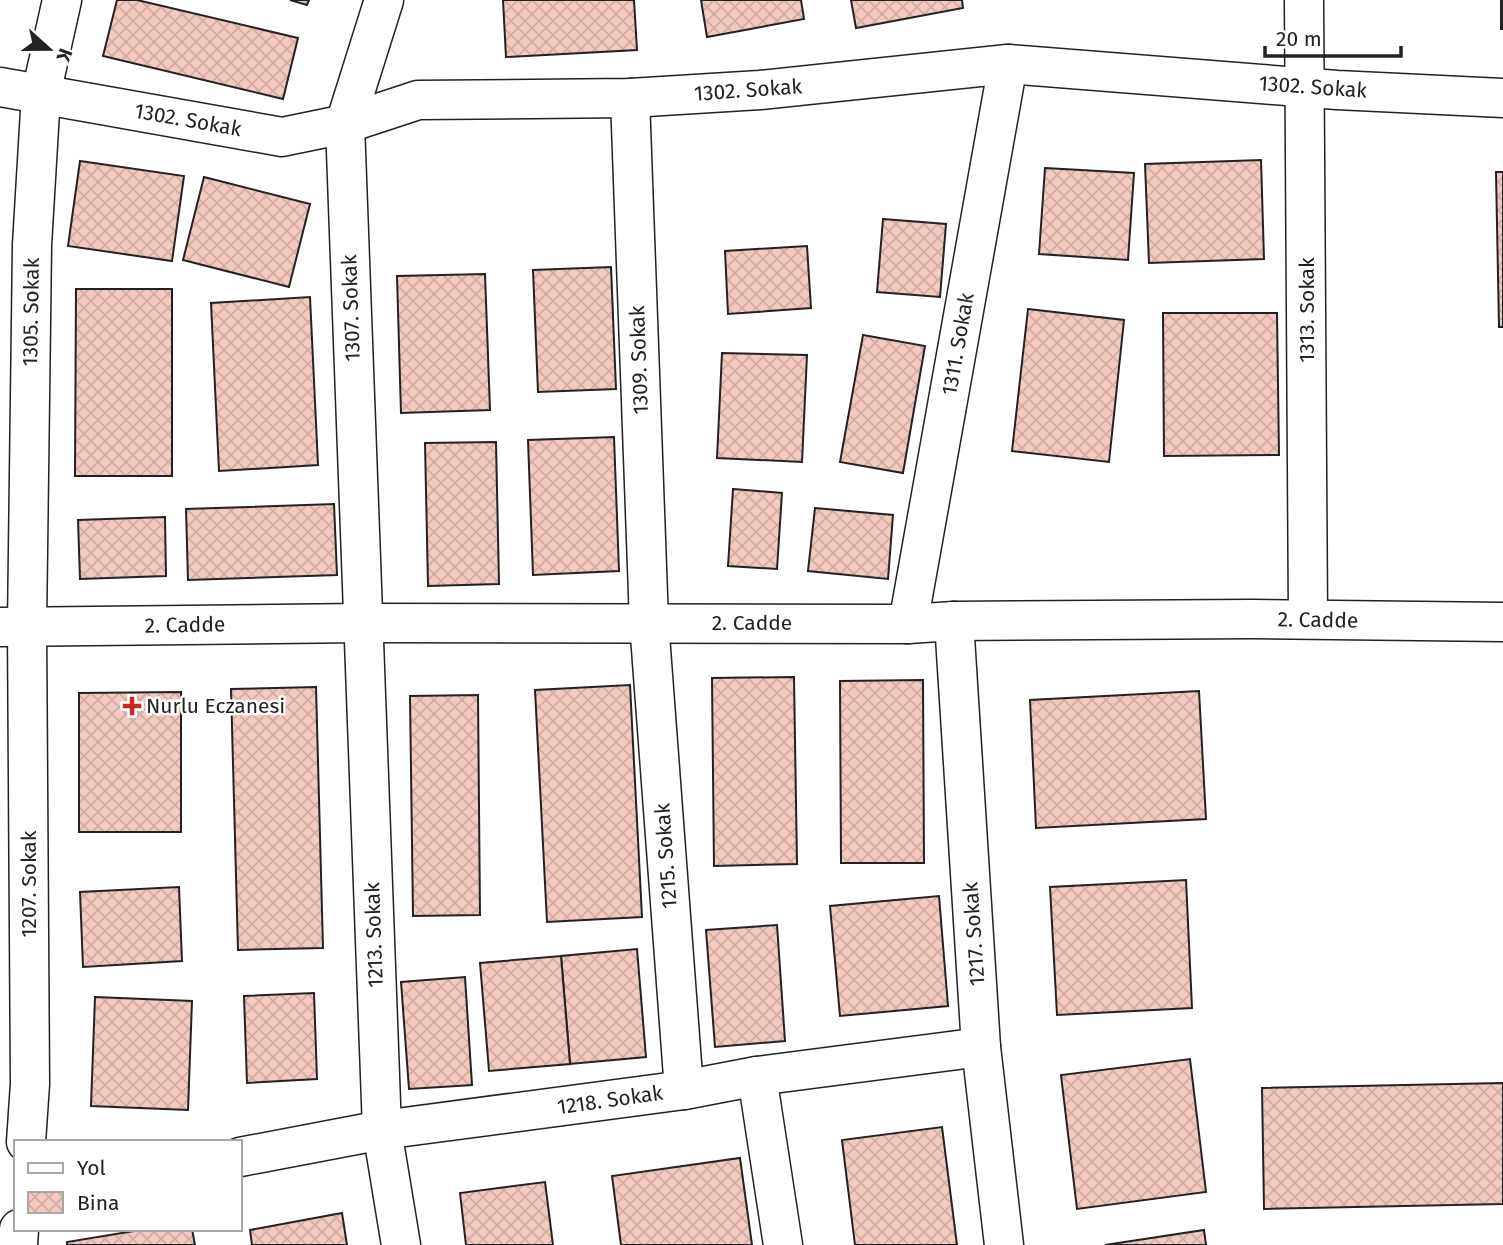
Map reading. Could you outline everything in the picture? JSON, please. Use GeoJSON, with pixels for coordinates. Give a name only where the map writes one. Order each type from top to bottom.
{"type":"FeatureCollection","features":[{"type":"Feature","properties":{"kind":"street","name":"1305. Sokak"},"geometry":{"type":"LineString","coordinates":[[13,627],[41,94],[62,0]]}},
{"type":"Feature","properties":{"kind":"street","name":"1307. Sokak"},"geometry":{"type":"LineString","coordinates":[[362,623],[345,124],[384,0]]}},
{"type":"Feature","properties":{"kind":"street","name":"1313. Sokak"},"geometry":{"type":"LineString","coordinates":[[1304,0],[1308,619]]}},
{"type":"Feature","properties":{"kind":"street","name":"1302. Sokak"},"geometry":{"type":"LineString","coordinates":[[0,87],[282,137],[345,124],[418,100],[630,98],[760,90],[1008,64],[1306,87],[1503,97]]}},
{"type":"Feature","properties":{"kind":"street","name":"1311. Sokak"},"geometry":{"type":"LineString","coordinates":[[908,624],[1008,64]]}},
{"type":"Feature","properties":{"kind":"street","name":"1309. Sokak"},"geometry":{"type":"LineString","coordinates":[[630,98],[649,622]]}},
{"type":"Feature","properties":{"kind":"street","name":"2. Cadde"},"geometry":{"type":"LineString","coordinates":[[13,627],[649,622],[908,624],[954,621],[1308,619],[1503,622]]}},
{"type":"Feature","properties":{"kind":"street","name":"1217. Sokak"},"geometry":{"type":"LineString","coordinates":[[954,621],[981,1047],[1004,1245]]}},
{"type":"Feature","properties":{"kind":"street","name":"1215. Sokak"},"geometry":{"type":"LineString","coordinates":[[649,622],[684,1090]]}},
{"type":"Feature","properties":{"kind":"street","name":"1213. Sokak"},"geometry":{"type":"LineString","coordinates":[[362,623],[382,1130],[401,1245]]}},
{"type":"Feature","properties":{"kind":"street","name":"1207. Sokak"},"geometry":{"type":"LineString","coordinates":[[13,627],[30,1084],[26,1140]]}},
{"type":"Feature","properties":{"kind":"street","name":"1218. Sokak"},"geometry":{"type":"LineString","coordinates":[[242,1157],[382,1130],[981,1047]]}},
{"type":"Feature","properties":{"kind":"street"},"geometry":{"type":"LineString","coordinates":[[757,1076],[783,1245]]}},
{"type":"Feature","properties":{"kind":"building"},"geometry":{"type":"Polygon","coordinates":[[[117,0],[137,0],[298,38],[283,99],[103,56],[117,0]]]}},
{"type":"Feature","properties":{"kind":"building"},"geometry":{"type":"Polygon","coordinates":[[[290,0],[309,0],[307,5],[290,0]]]}},
{"type":"Feature","properties":{"kind":"building"},"geometry":{"type":"Polygon","coordinates":[[[503,0],[634,0],[637,50],[506,57],[503,0]]]}},
{"type":"Feature","properties":{"kind":"building"},"geometry":{"type":"Polygon","coordinates":[[[701,0],[801,0],[804,19],[707,37],[701,0]]]}},
{"type":"Feature","properties":{"kind":"building"},"geometry":{"type":"Polygon","coordinates":[[[851,0],[962,0],[963,8],[856,28],[851,0]]]}},
{"type":"Feature","properties":{"kind":"building"},"geometry":{"type":"Polygon","coordinates":[[[1503,0],[1503,29],[1501,29],[1503,0]]]}},
{"type":"Feature","properties":{"kind":"building"},"geometry":{"type":"Polygon","coordinates":[[[1261,160],[1264,259],[1149,263],[1145,164],[1261,160]]]}},
{"type":"Feature","properties":{"kind":"building"},"geometry":{"type":"Polygon","coordinates":[[[80,161],[184,176],[172,261],[68,246],[80,161]]]}},
{"type":"Feature","properties":{"kind":"building"},"geometry":{"type":"Polygon","coordinates":[[[1045,168],[1134,173],[1128,260],[1039,254],[1045,168]]]}},
{"type":"Feature","properties":{"kind":"building"},"geometry":{"type":"Polygon","coordinates":[[[1496,172],[1503,172],[1503,327],[1499,327],[1496,172]]]}},
{"type":"Feature","properties":{"kind":"building"},"geometry":{"type":"Polygon","coordinates":[[[204,177],[310,204],[289,287],[183,260],[204,177]]]}},
{"type":"Feature","properties":{"kind":"building"},"geometry":{"type":"Polygon","coordinates":[[[883,219],[946,224],[940,297],[877,292],[883,219]]]}},
{"type":"Feature","properties":{"kind":"building"},"geometry":{"type":"Polygon","coordinates":[[[807,246],[811,308],[728,314],[725,251],[807,246]]]}},
{"type":"Feature","properties":{"kind":"building"},"geometry":{"type":"Polygon","coordinates":[[[611,267],[616,389],[538,392],[533,270],[611,267]]]}},
{"type":"Feature","properties":{"kind":"building"},"geometry":{"type":"Polygon","coordinates":[[[485,274],[490,410],[401,413],[397,276],[485,274]]]}},
{"type":"Feature","properties":{"kind":"building"},"geometry":{"type":"Polygon","coordinates":[[[76,289],[172,289],[172,476],[75,476],[76,289]]]}},
{"type":"Feature","properties":{"kind":"building"},"geometry":{"type":"Polygon","coordinates":[[[310,297],[318,465],[219,471],[211,303],[310,297]]]}},
{"type":"Feature","properties":{"kind":"building"},"geometry":{"type":"Polygon","coordinates":[[[1028,309],[1124,320],[1109,462],[1012,451],[1028,309]]]}},
{"type":"Feature","properties":{"kind":"building"},"geometry":{"type":"Polygon","coordinates":[[[1163,313],[1277,313],[1279,455],[1164,456],[1163,313]]]}},
{"type":"Feature","properties":{"kind":"building"},"geometry":{"type":"Polygon","coordinates":[[[863,335],[925,346],[903,473],[840,462],[863,335]]]}},
{"type":"Feature","properties":{"kind":"building"},"geometry":{"type":"Polygon","coordinates":[[[722,353],[807,355],[802,462],[717,458],[722,353]]]}},
{"type":"Feature","properties":{"kind":"building"},"geometry":{"type":"Polygon","coordinates":[[[614,437],[619,571],[533,575],[528,440],[614,437]]]}},
{"type":"Feature","properties":{"kind":"building"},"geometry":{"type":"Polygon","coordinates":[[[496,442],[499,584],[428,586],[425,443],[496,442]]]}},
{"type":"Feature","properties":{"kind":"building"},"geometry":{"type":"Polygon","coordinates":[[[733,489],[782,493],[777,569],[728,566],[733,489]]]}},
{"type":"Feature","properties":{"kind":"building"},"geometry":{"type":"Polygon","coordinates":[[[334,504],[337,575],[188,580],[186,509],[334,504]]]}},
{"type":"Feature","properties":{"kind":"building"},"geometry":{"type":"Polygon","coordinates":[[[815,508],[893,515],[888,579],[808,571],[815,508]]]}},
{"type":"Feature","properties":{"kind":"building"},"geometry":{"type":"Polygon","coordinates":[[[165,517],[166,576],[80,579],[78,520],[165,517]]]}},
{"type":"Feature","properties":{"kind":"building"},"geometry":{"type":"Polygon","coordinates":[[[794,677],[797,864],[714,866],[712,678],[794,677]]]}},
{"type":"Feature","properties":{"kind":"building"},"geometry":{"type":"Polygon","coordinates":[[[923,680],[924,863],[841,863],[840,681],[923,680]]]}},
{"type":"Feature","properties":{"kind":"building"},"geometry":{"type":"Polygon","coordinates":[[[630,685],[642,917],[547,922],[535,690],[630,685]]]}},
{"type":"Feature","properties":{"kind":"building"},"geometry":{"type":"Polygon","coordinates":[[[316,687],[323,948],[238,950],[231,689],[316,687]]]}},
{"type":"Feature","properties":{"kind":"building"},"geometry":{"type":"Polygon","coordinates":[[[1199,691],[1206,819],[1036,828],[1030,700],[1199,691]]]}},
{"type":"Feature","properties":{"kind":"building"},"geometry":{"type":"Polygon","coordinates":[[[181,692],[181,832],[79,832],[79,693],[181,692]]]}},
{"type":"Feature","properties":{"kind":"building"},"geometry":{"type":"Polygon","coordinates":[[[478,695],[480,915],[413,916],[410,696],[478,695]]]}},
{"type":"Feature","properties":{"kind":"building"},"geometry":{"type":"Polygon","coordinates":[[[1186,880],[1192,1008],[1057,1015],[1050,887],[1186,880]]]}},
{"type":"Feature","properties":{"kind":"building"},"geometry":{"type":"Polygon","coordinates":[[[179,887],[182,961],[83,967],[80,892],[179,887]]]}},
{"type":"Feature","properties":{"kind":"building"},"geometry":{"type":"Polygon","coordinates":[[[939,896],[948,1006],[840,1016],[830,906],[939,896]]]}},
{"type":"Feature","properties":{"kind":"building"},"geometry":{"type":"Polygon","coordinates":[[[777,925],[785,1041],[715,1047],[706,930],[777,925]]]}},
{"type":"Feature","properties":{"kind":"building"},"geometry":{"type":"Polygon","coordinates":[[[637,949],[646,1057],[570,1064],[561,956],[637,949]]]}},
{"type":"Feature","properties":{"kind":"building"},"geometry":{"type":"Polygon","coordinates":[[[561,956],[570,1064],[489,1071],[480,963],[561,956]]]}},
{"type":"Feature","properties":{"kind":"building"},"geometry":{"type":"Polygon","coordinates":[[[465,977],[472,1085],[409,1089],[401,982],[465,977]]]}},
{"type":"Feature","properties":{"kind":"building"},"geometry":{"type":"Polygon","coordinates":[[[314,993],[317,1079],[247,1083],[244,996],[314,993]]]}},
{"type":"Feature","properties":{"kind":"building"},"geometry":{"type":"Polygon","coordinates":[[[95,997],[192,1001],[188,1110],[91,1106],[95,997]]]}},
{"type":"Feature","properties":{"kind":"building"},"geometry":{"type":"Polygon","coordinates":[[[1190,1059],[1206,1192],[1077,1209],[1061,1075],[1190,1059]]]}},
{"type":"Feature","properties":{"kind":"building"},"geometry":{"type":"Polygon","coordinates":[[[1503,1083],[1503,1204],[1264,1209],[1262,1088],[1503,1083]]]}},
{"type":"Feature","properties":{"kind":"building"},"geometry":{"type":"Polygon","coordinates":[[[942,1127],[957,1245],[855,1245],[842,1140],[942,1127]]]}},
{"type":"Feature","properties":{"kind":"building"},"geometry":{"type":"Polygon","coordinates":[[[740,1158],[752,1245],[621,1245],[612,1176],[740,1158]]]}},
{"type":"Feature","properties":{"kind":"building"},"geometry":{"type":"Polygon","coordinates":[[[545,1182],[553,1245],[466,1245],[460,1193],[545,1182]]]}},
{"type":"Feature","properties":{"kind":"building"},"geometry":{"type":"Polygon","coordinates":[[[342,1213],[347,1245],[252,1245],[250,1230],[342,1213]]]}},
{"type":"Feature","properties":{"kind":"building"},"geometry":{"type":"Polygon","coordinates":[[[1204,1230],[1206,1245],[1105,1245],[1204,1230]]]}},
{"type":"Feature","properties":{"kind":"building"},"geometry":{"type":"Polygon","coordinates":[[[134,1231],[192,1231],[195,1245],[67,1245],[67,1242],[134,1231]]]}},
{"type":"Feature","properties":{"kind":"place","name":"Nurlu Eczanesi"},"geometry":{"type":"Point","coordinates":[132,706]}}]}
